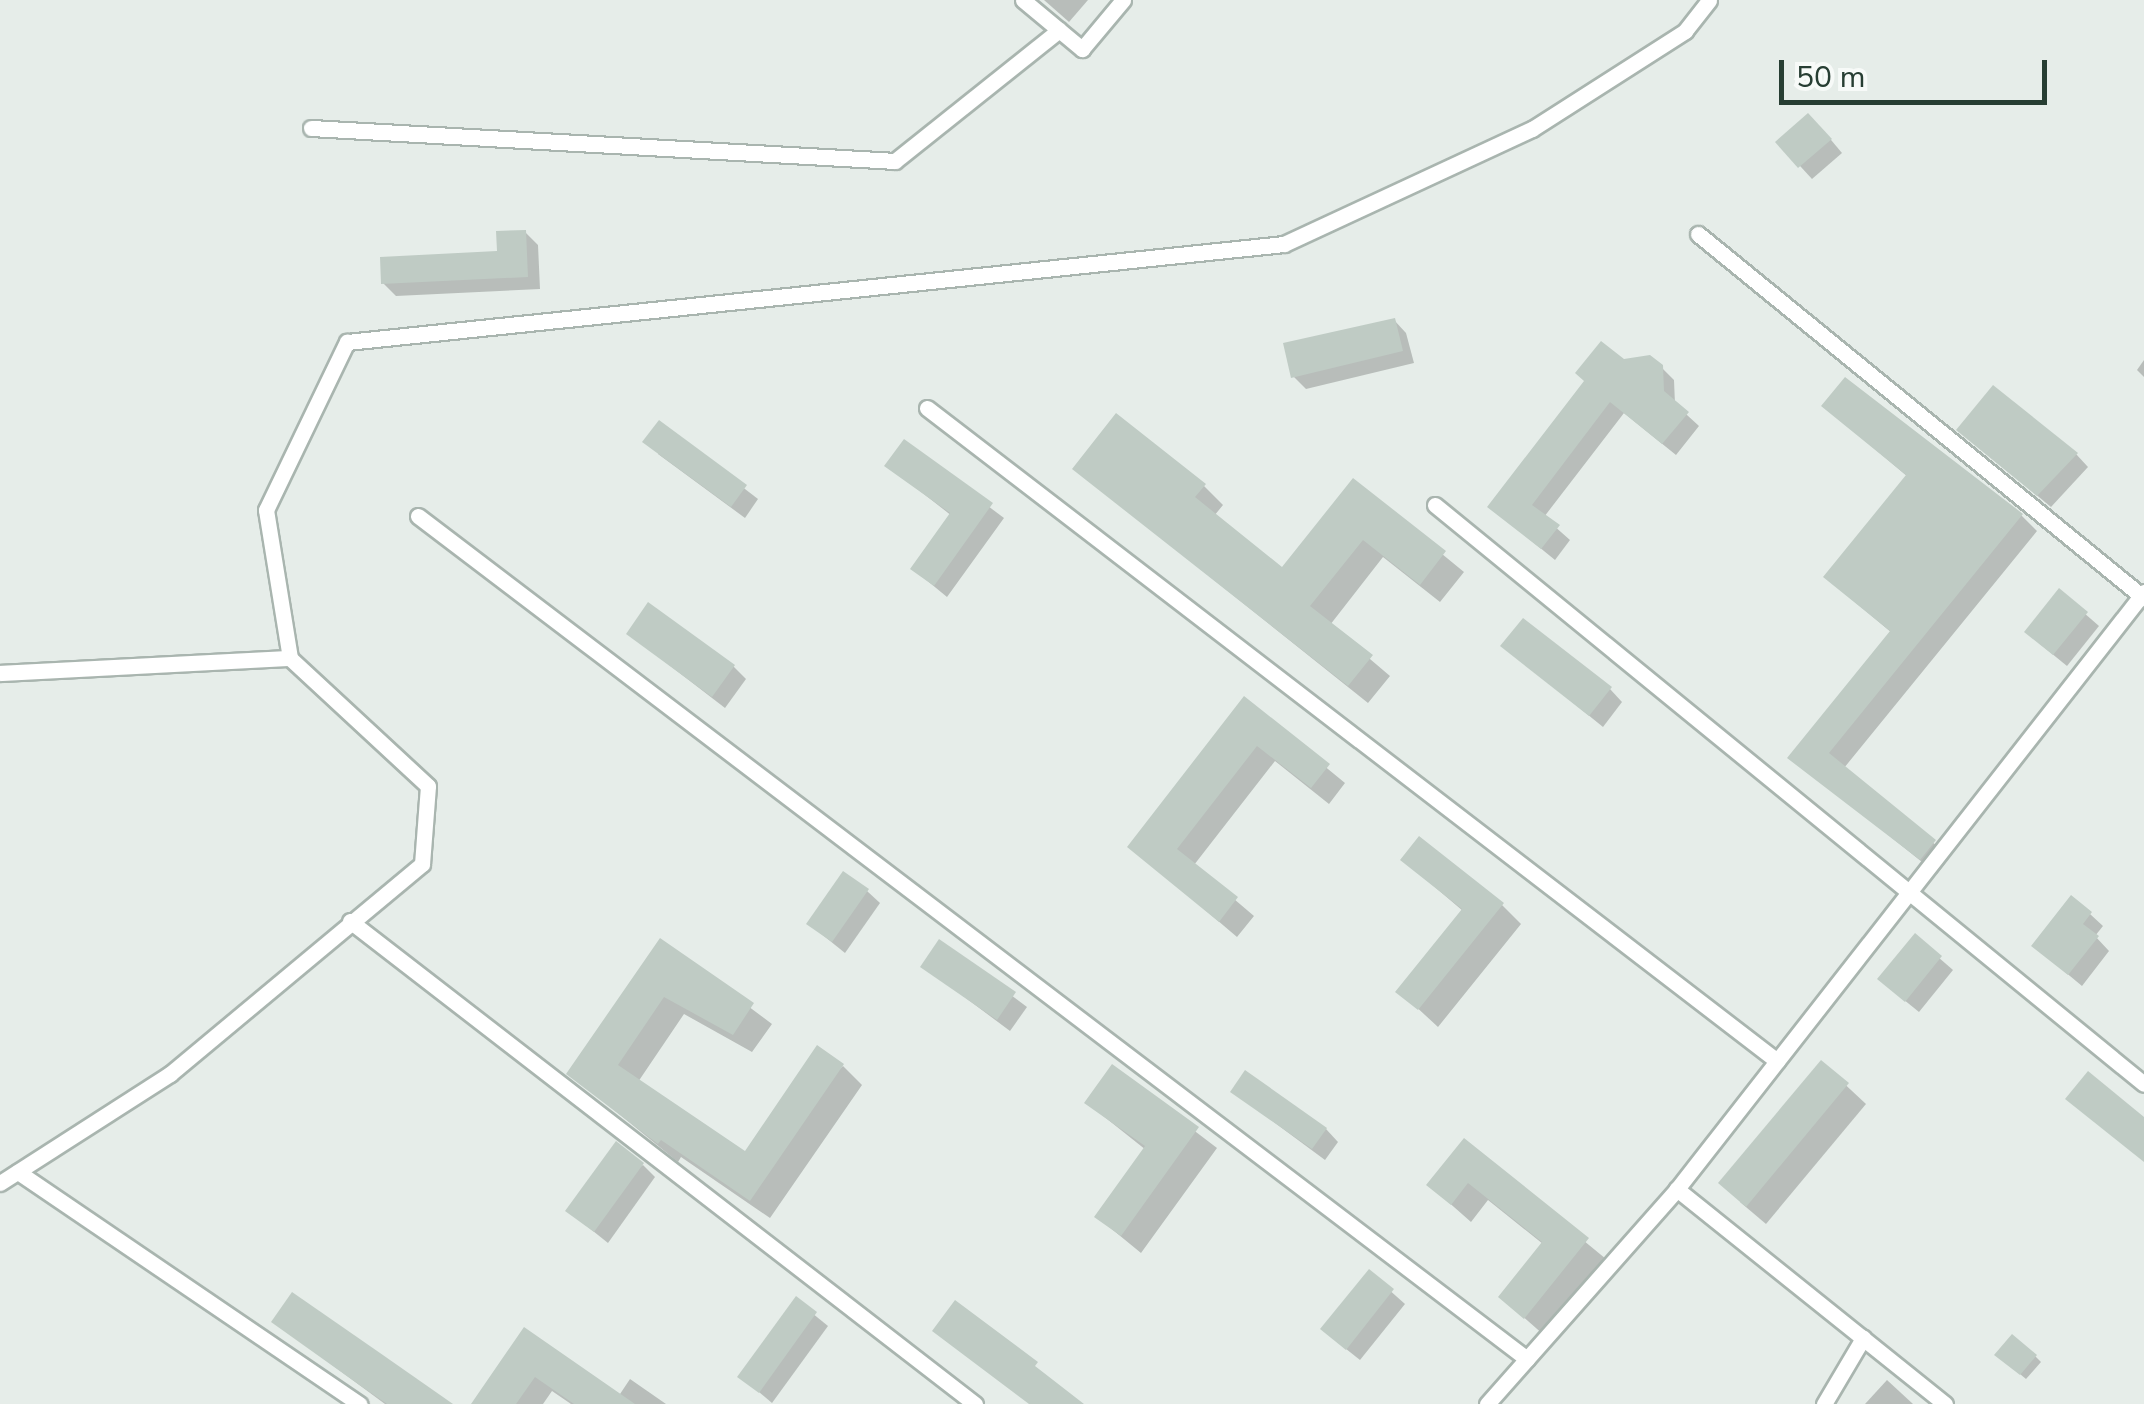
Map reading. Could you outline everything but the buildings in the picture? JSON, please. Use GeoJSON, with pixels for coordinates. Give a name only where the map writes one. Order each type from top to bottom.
{"type":"FeatureCollection","features":[{"type":"Feature","properties":{"kind":"lane"},"geometry":{"type":"LineString","coordinates":[[1023,0],[1082,49],[1124,0]]}},
{"type":"Feature","properties":{"kind":"lane"},"geometry":{"type":"LineString","coordinates":[[0,1183],[170,1074],[422,864],[428,786],[290,658],[266,510],[347,342],[1284,244],[1532,129],[1685,31],[1709,0]]}},
{"type":"Feature","properties":{"kind":"lane"},"geometry":{"type":"LineString","coordinates":[[311,128],[895,161],[1059,30]]}},
{"type":"Feature","properties":{"kind":"lane"},"geometry":{"type":"LineString","coordinates":[[1488,1404],[1677,1189],[2143,595],[1698,234]]}},
{"type":"Feature","properties":{"kind":"lane"},"geometry":{"type":"LineString","coordinates":[[927,408],[1777,1061]]}},
{"type":"Feature","properties":{"kind":"lane"},"geometry":{"type":"LineString","coordinates":[[1435,505],[2144,1084]]}},
{"type":"Feature","properties":{"kind":"lane"},"geometry":{"type":"LineString","coordinates":[[418,516],[1527,1359]]}},
{"type":"Feature","properties":{"kind":"lane"},"geometry":{"type":"LineString","coordinates":[[0,673],[290,658]]}},
{"type":"Feature","properties":{"kind":"lane"},"geometry":{"type":"LineString","coordinates":[[350,922],[975,1404]]}},
{"type":"Feature","properties":{"kind":"lane"},"geometry":{"type":"LineString","coordinates":[[18,1172],[360,1404]]}},
{"type":"Feature","properties":{"kind":"lane"},"geometry":{"type":"LineString","coordinates":[[1677,1189],[1945,1404]]}},
{"type":"Feature","properties":{"kind":"lane"},"geometry":{"type":"LineString","coordinates":[[1824,1404],[1863,1338]]}}]}
